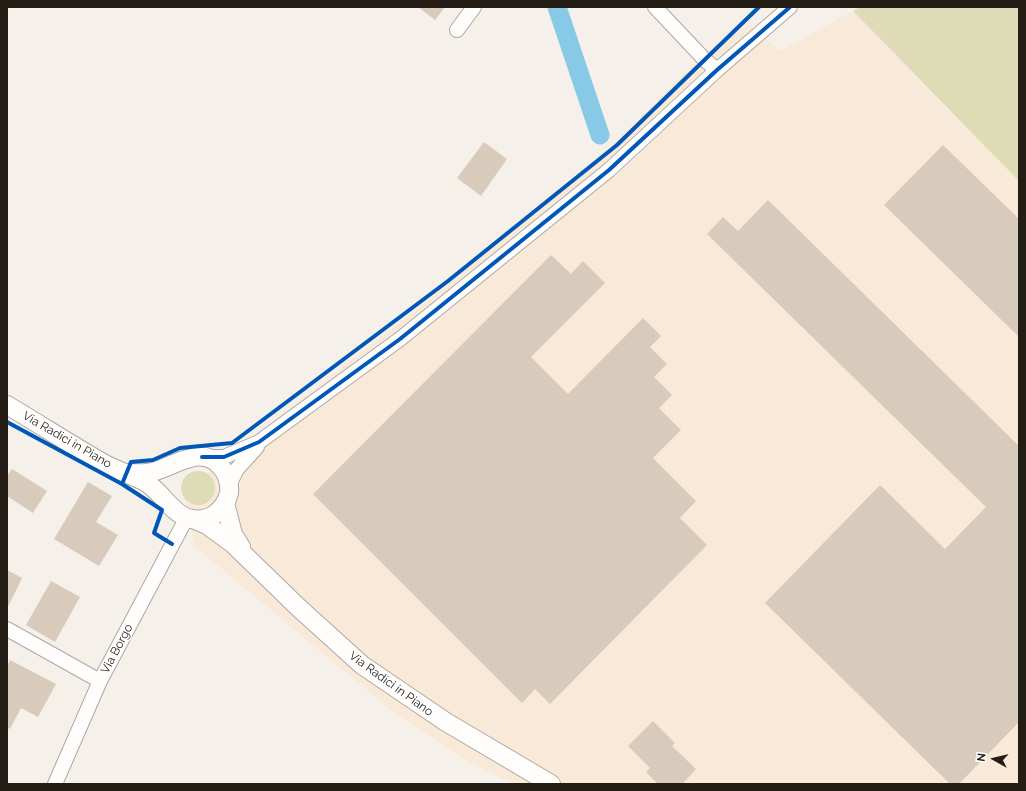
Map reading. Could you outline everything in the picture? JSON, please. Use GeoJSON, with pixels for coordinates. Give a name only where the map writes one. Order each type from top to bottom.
{"type":"FeatureCollection","features":[{"type":"Feature","properties":{"kind":"street"},"geometry":{"type":"LineString","coordinates":[[457,30],[474,7]]}},
{"type":"Feature","properties":{"kind":"street"},"geometry":{"type":"LineString","coordinates":[[655,7],[705,60],[717,70]]}},
{"type":"Feature","properties":{"kind":"street"},"geometry":{"type":"LineString","coordinates":[[202,457],[215,458],[228,456],[250,447],[273,433],[400,339],[609,170],[717,70],[790,7]]}},
{"type":"Feature","properties":{"kind":"street","name":"Via Radici in Piano"},"geometry":{"type":"LineString","coordinates":[[7,405],[105,464],[128,473],[154,488],[184,514],[218,532],[250,559],[299,608],[362,665],[446,722],[551,784]]}},
{"type":"Feature","properties":{"kind":"street"},"geometry":{"type":"LineString","coordinates":[[184,460],[172,470],[168,477],[166,492],[184,514],[205,519],[219,512],[237,469],[243,461],[273,433]]}},
{"type":"Feature","properties":{"kind":"street","name":"Via Radici in Piano"},"geometry":{"type":"LineString","coordinates":[[128,473],[152,472],[184,460],[202,457],[214,461],[220,466],[228,478],[227,494],[233,534],[250,559]]}},
{"type":"Feature","properties":{"kind":"street","name":"Via Borgo"},"geometry":{"type":"LineString","coordinates":[[55,784],[100,680],[184,514]]}},
{"type":"Feature","properties":{"kind":"street"},"geometry":{"type":"LineString","coordinates":[[7,629],[100,680]]}},
{"type":"Feature","properties":{"kind":"shaded area"},"geometry":{"type":"Polygon","coordinates":[[[853,11],[1019,181],[1019,784],[514,784],[465,760],[393,712],[194,546],[186,502],[192,485],[444,288],[601,157],[705,53],[750,24],[780,51],[853,11]]]}},
{"type":"Feature","properties":{"kind":"green space"},"geometry":{"type":"Polygon","coordinates":[[[861,7],[1019,7],[1019,181],[853,11],[861,7]]]}},
{"type":"Feature","properties":{"kind":"green space"},"geometry":{"type":"Polygon","coordinates":[[[198,471],[210,476],[215,488],[210,500],[198,505],[186,500],[181,488],[186,476],[198,471]]]}},
{"type":"Feature","properties":{"kind":"building"},"geometry":{"type":"Polygon","coordinates":[[[418,7],[445,7],[435,20],[418,7]]]}},
{"type":"Feature","properties":{"kind":"building"},"geometry":{"type":"Polygon","coordinates":[[[484,142],[507,159],[481,196],[457,178],[484,142]]]}},
{"type":"Feature","properties":{"kind":"building"},"geometry":{"type":"Polygon","coordinates":[[[943,145],[1019,219],[1019,337],[884,205],[943,145]]]}},
{"type":"Feature","properties":{"kind":"building"},"geometry":{"type":"Polygon","coordinates":[[[768,200],[1019,446],[1019,722],[959,784],[950,784],[765,603],[880,485],[945,549],[986,507],[707,234],[723,217],[738,231],[768,200]]]}},
{"type":"Feature","properties":{"kind":"building"},"geometry":{"type":"Polygon","coordinates":[[[551,255],[571,274],[583,261],[605,283],[531,357],[568,394],[643,318],[661,336],[650,347],[667,364],[654,377],[672,395],[659,408],[681,430],[653,458],[696,501],[680,518],[707,545],[550,704],[535,689],[522,703],[313,494],[551,255]]]}},
{"type":"Feature","properties":{"kind":"building"},"geometry":{"type":"Polygon","coordinates":[[[12,469],[47,491],[33,513],[7,496],[7,476],[12,469]]]}},
{"type":"Feature","properties":{"kind":"building"},"geometry":{"type":"Polygon","coordinates":[[[88,482],[112,496],[96,522],[118,535],[99,566],[54,539],[88,482]]]}},
{"type":"Feature","properties":{"kind":"building"},"geometry":{"type":"Polygon","coordinates":[[[7,570],[22,578],[9,605],[7,605],[7,570]]]}},
{"type":"Feature","properties":{"kind":"building"},"geometry":{"type":"Polygon","coordinates":[[[51,581],[80,597],[55,642],[26,625],[51,581]]]}},
{"type":"Feature","properties":{"kind":"building"},"geometry":{"type":"Polygon","coordinates":[[[10,660],[56,684],[38,717],[21,708],[10,729],[7,727],[7,666],[10,660]]]}},
{"type":"Feature","properties":{"kind":"building"},"geometry":{"type":"Polygon","coordinates":[[[653,721],[675,743],[672,746],[696,769],[683,783],[684,784],[658,784],[646,772],[650,768],[628,746],[653,721]]]}},
{"type":"Feature","properties":{"kind":"waterway"},"geometry":{"type":"LineString","coordinates":[[557,7],[600,135]]}},
{"type":"Feature","properties":{"kind":"cycle path"},"geometry":{"type":"LineString","coordinates":[[122,484],[131,462],[153,460],[180,448],[232,443],[448,281],[617,145],[759,7]]}},
{"type":"Feature","properties":{"kind":"cycle path"},"geometry":{"type":"LineString","coordinates":[[202,457],[224,457],[259,442],[400,339],[609,170],[717,70],[790,7]]}},
{"type":"Feature","properties":{"kind":"cycle path"},"geometry":{"type":"LineString","coordinates":[[7,422],[122,484],[162,510],[154,533],[172,544]]}}]}
